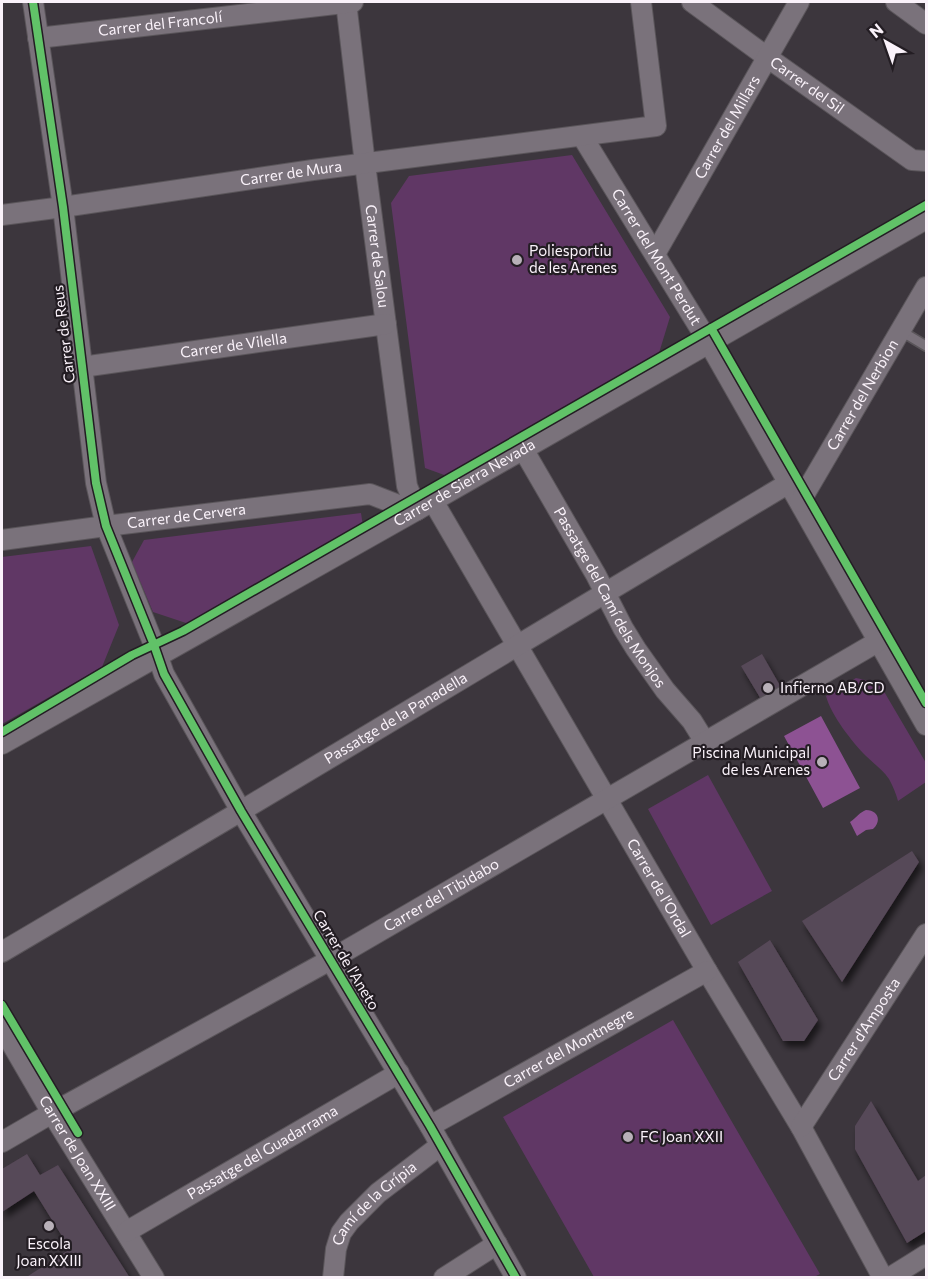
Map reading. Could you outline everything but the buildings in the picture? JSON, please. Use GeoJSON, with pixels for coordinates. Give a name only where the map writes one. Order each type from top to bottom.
{"type":"FeatureCollection","features":[{"type":"Feature","properties":{"kind":"street","name":"Carrer de Reus"},"geometry":{"type":"LineString","coordinates":[[33,2],[63,207],[96,483],[106,526],[158,655]]}},
{"type":"Feature","properties":{"kind":"street","name":"Carrer del Francolí"},"geometry":{"type":"LineString","coordinates":[[38,38],[348,2]]}},
{"type":"Feature","properties":{"kind":"street","name":"Carrer de Salou"},"geometry":{"type":"LineString","coordinates":[[348,2],[365,164],[407,486],[425,506]]}},
{"type":"Feature","properties":{"kind":"street","name":"Carrer de Mura"},"geometry":{"type":"LineString","coordinates":[[2,214],[656,126],[641,2]]}},
{"type":"Feature","properties":{"kind":"street","name":"Carrer del Sil"},"geometry":{"type":"LineString","coordinates":[[692,2],[912,160],[927,161]]}},
{"type":"Feature","properties":{"kind":"street","name":"Carrer del Millars"},"geometry":{"type":"LineString","coordinates":[[655,254],[799,2]]}},
{"type":"Feature","properties":{"kind":"street"},"geometry":{"type":"LineString","coordinates":[[896,2],[927,24]]}},
{"type":"Feature","properties":{"kind":"street","name":"Carrer del Mont Perdut"},"geometry":{"type":"LineString","coordinates":[[582,136],[709,343],[926,724]]}},
{"type":"Feature","properties":{"kind":"street","name":"Carrer de Sierra Nevada"},"geometry":{"type":"LineString","coordinates":[[2,744],[425,506],[927,219]]}},
{"type":"Feature","properties":{"kind":"street","name":"Carrer del Nerbion"},"geometry":{"type":"LineString","coordinates":[[800,502],[927,287]]}},
{"type":"Feature","properties":{"kind":"street","name":"Carrer de Vilella"},"geometry":{"type":"LineString","coordinates":[[82,368],[386,324]]}},
{"type":"Feature","properties":{"kind":"street","name":"Passatge del Camí dels Monjos"},"geometry":{"type":"LineString","coordinates":[[523,449],[636,649],[665,690],[692,721],[705,742]]}},
{"type":"Feature","properties":{"kind":"street","name":"Passatge de la Panadella"},"geometry":{"type":"LineString","coordinates":[[2,952],[789,483]]}},
{"type":"Feature","properties":{"kind":"street","name":"Carrer de Cervera"},"geometry":{"type":"LineString","coordinates":[[2,540],[370,494],[407,486]]}},
{"type":"Feature","properties":{"kind":"street","name":"Carrer de Cervera"},"geometry":{"type":"LineString","coordinates":[[370,494],[401,506],[425,506]]}},
{"type":"Feature","properties":{"kind":"street","name":"Carrer de l'Ordal"},"geometry":{"type":"LineString","coordinates":[[425,506],[516,646],[801,1127],[883,1278]]}},
{"type":"Feature","properties":{"kind":"street","name":"Carrer del Tibidabo"},"geometry":{"type":"LineString","coordinates":[[2,1142],[330,960],[879,641]]}},
{"type":"Feature","properties":{"kind":"street","name":"Carrer de l'Aneto"},"geometry":{"type":"LineString","coordinates":[[158,655],[164,674],[241,811],[399,1073],[516,1278]]}},
{"type":"Feature","properties":{"kind":"street","name":"Carrer d'Amposta"},"geometry":{"type":"LineString","coordinates":[[801,1127],[927,934]]}},
{"type":"Feature","properties":{"kind":"street","name":"Carrer del Montnegre"},"geometry":{"type":"LineString","coordinates":[[430,1126],[707,971]]}},
{"type":"Feature","properties":{"kind":"street","name":"Carrer de Joan XXIII"},"geometry":{"type":"LineString","coordinates":[[2,1027],[154,1278]]}},
{"type":"Feature","properties":{"kind":"street","name":"Passatge del Guadarrama"},"geometry":{"type":"LineString","coordinates":[[126,1232],[399,1073]]}},
{"type":"Feature","properties":{"kind":"street","name":"Camí de la Grípia"},"geometry":{"type":"LineString","coordinates":[[333,1278],[336,1249],[341,1233],[349,1222],[378,1193],[441,1145]]}},
{"type":"Feature","properties":{"kind":"street"},"geometry":{"type":"LineString","coordinates":[[444,1278],[497,1244]]}},
{"type":"Feature","properties":{"kind":"street"},"geometry":{"type":"LineString","coordinates":[[889,1278],[927,1255]]}},
{"type":"Feature","properties":{"kind":"lane"},"geometry":{"type":"LineString","coordinates":[[901,331],[927,346]]}},
{"type":"Feature","properties":{"kind":"shaded area","name":"Poliesportiu de les Arenes"},"geometry":{"type":"Polygon","coordinates":[[[572,155],[670,317],[659,353],[447,476],[425,468],[391,203],[409,176],[572,155]]]}},
{"type":"Feature","properties":{"kind":"shaded area"},"geometry":{"type":"Polygon","coordinates":[[[361,513],[363,526],[192,625],[153,612],[132,562],[144,540],[361,513]]]}},
{"type":"Feature","properties":{"kind":"shaded area"},"geometry":{"type":"Polygon","coordinates":[[[91,546],[119,625],[102,667],[2,724],[2,557],[91,546]]]}},
{"type":"Feature","properties":{"kind":"shaded area"},"geometry":{"type":"Polygon","coordinates":[[[856,678],[879,683],[926,763],[926,782],[898,801],[889,779],[849,736],[837,720],[826,696],[856,678]]]}},
{"type":"Feature","properties":{"kind":"shaded area","name":"Piscina Municipal de les Arenes"},"geometry":{"type":"Polygon","coordinates":[[[821,716],[860,788],[823,808],[784,736],[821,716]]]}},
{"type":"Feature","properties":{"kind":"shaded area"},"geometry":{"type":"Polygon","coordinates":[[[708,775],[772,891],[711,925],[648,809],[708,775]]]}},
{"type":"Feature","properties":{"kind":"shaded area"},"geometry":{"type":"Polygon","coordinates":[[[866,810],[876,814],[878,819],[876,826],[857,836],[850,822],[866,810]]]}},
{"type":"Feature","properties":{"kind":"shaded area","name":"FC Joan XXII"},"geometry":{"type":"Polygon","coordinates":[[[673,1020],[820,1274],[814,1277],[594,1277],[503,1117],[673,1020]]]}},
{"type":"Feature","properties":{"kind":"cycle path"},"geometry":{"type":"LineString","coordinates":[[33,2],[63,207],[96,483],[106,526],[164,674],[241,811],[430,1126],[516,1278]]}},
{"type":"Feature","properties":{"kind":"cycle path"},"geometry":{"type":"LineString","coordinates":[[2,732],[132,655],[183,631],[926,205]]}},
{"type":"Feature","properties":{"kind":"cycle path"},"geometry":{"type":"LineString","coordinates":[[711,328],[926,703]]}},
{"type":"Feature","properties":{"kind":"cycle path"},"geometry":{"type":"LineString","coordinates":[[2,1005],[78,1133]]}},
{"type":"Feature","properties":{"kind":"place","name":"Poliesportiu de les Arenes"},"geometry":{"type":"Point","coordinates":[517,260]}},
{"type":"Feature","properties":{"kind":"place","name":"Infierno AB/CD"},"geometry":{"type":"Point","coordinates":[768,688]}},
{"type":"Feature","properties":{"kind":"place","name":"Piscina Municipal de les Arenes"},"geometry":{"type":"Point","coordinates":[822,762]}},
{"type":"Feature","properties":{"kind":"place","name":"FC Joan XXII"},"geometry":{"type":"Point","coordinates":[628,1137]}},
{"type":"Feature","properties":{"kind":"place","name":"Escola Joan XXIII"},"geometry":{"type":"Point","coordinates":[49,1226]}}]}
